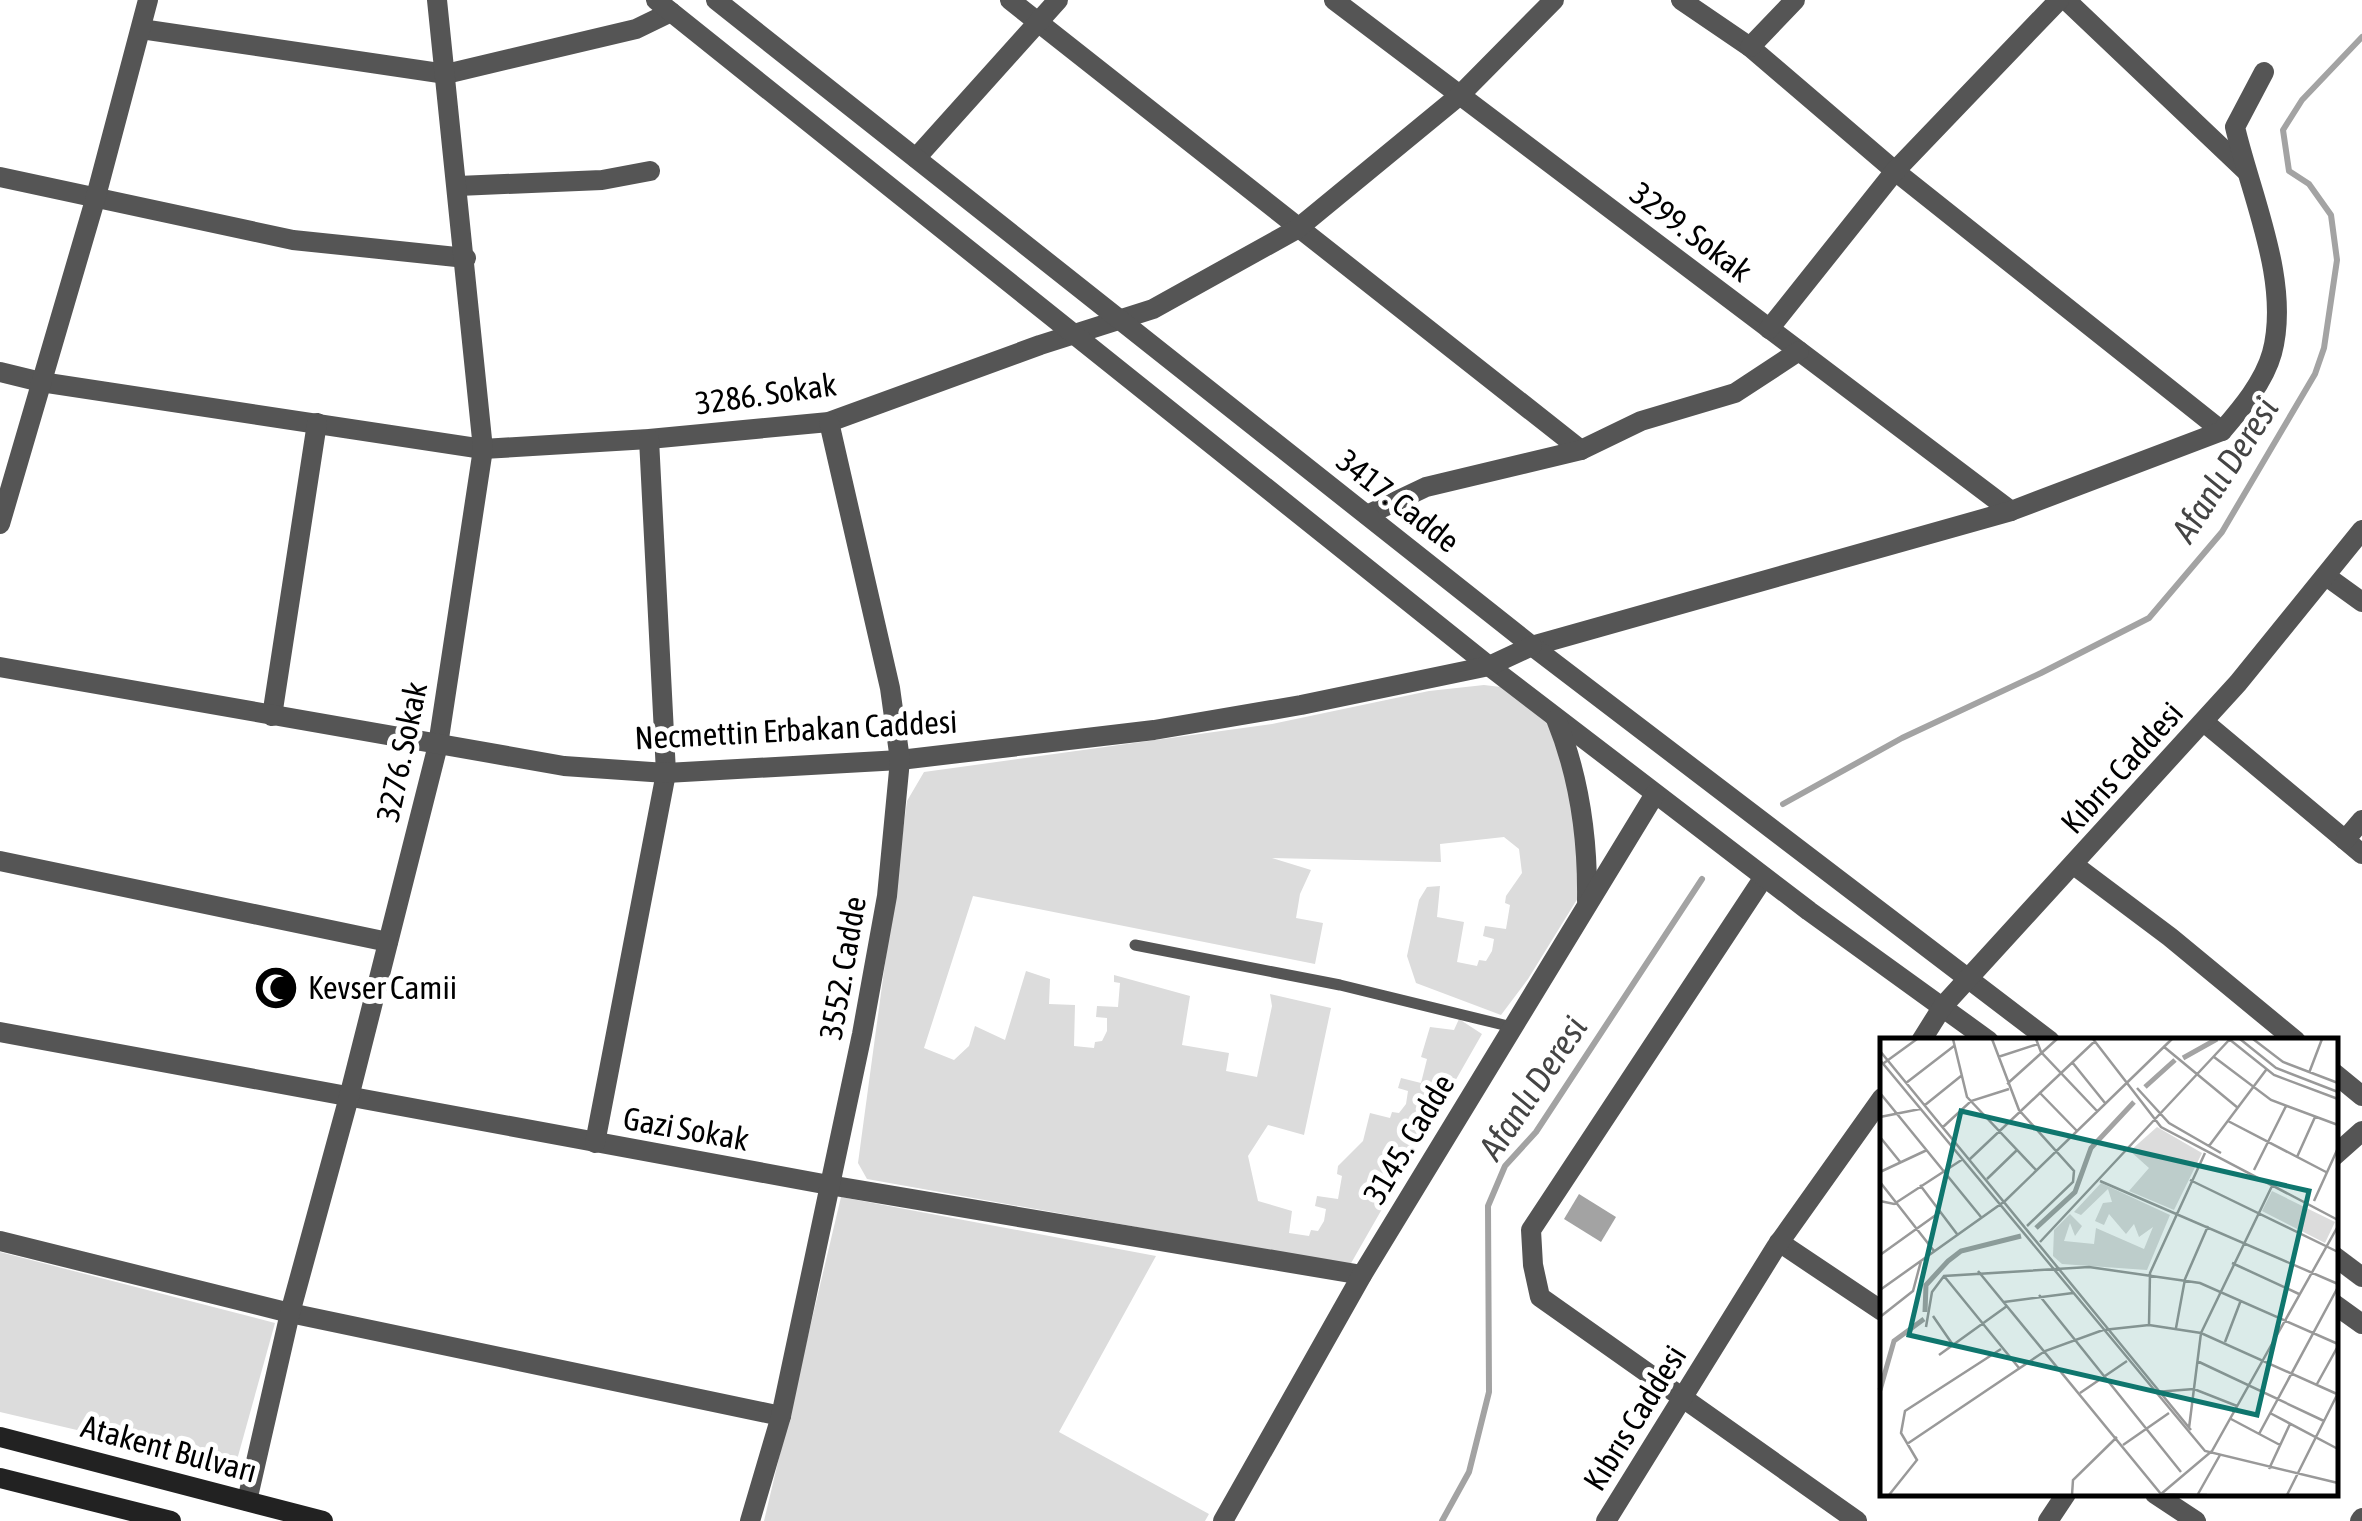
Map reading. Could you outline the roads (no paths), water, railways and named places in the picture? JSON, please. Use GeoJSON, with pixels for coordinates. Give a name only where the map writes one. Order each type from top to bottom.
{"type":"FeatureCollection","features":[{"type":"Feature","properties":{"kind":"main road","name":"Atakent Bulvarı"},"geometry":{"type":"LineString","coordinates":[[0,1437],[323,1521]]}},
{"type":"Feature","properties":{"kind":"main road"},"geometry":{"type":"LineString","coordinates":[[0,1478],[171,1521]]}},
{"type":"Feature","properties":{"kind":"street"},"geometry":{"type":"LineString","coordinates":[[0,524],[95,200],[148,0]]}},
{"type":"Feature","properties":{"kind":"street","name":"3276. Sokak"},"geometry":{"type":"LineString","coordinates":[[247,1500],[290,1314],[350,1097],[438,745],[483,449],[437,0]]}},
{"type":"Feature","properties":{"kind":"street","name":"3417. Cadde"},"geometry":{"type":"LineString","coordinates":[[716,0],[1532,646],[2046,1038]]}},
{"type":"Feature","properties":{"kind":"street"},"geometry":{"type":"LineString","coordinates":[[1010,0],[1581,450]]}},
{"type":"Feature","properties":{"kind":"street"},"geometry":{"type":"LineString","coordinates":[[916,158],[1058,0]]}},
{"type":"Feature","properties":{"kind":"street","name":"3299. Sokak"},"geometry":{"type":"LineString","coordinates":[[1334,0],[2011,512]]}},
{"type":"Feature","properties":{"kind":"street","name":"3286. Sokak"},"geometry":{"type":"LineString","coordinates":[[0,372],[41,382],[483,449],[829,422],[1040,344],[1152,309],[1297,228],[1460,95],[1554,0]]}},
{"type":"Feature","properties":{"kind":"street"},"geometry":{"type":"LineString","coordinates":[[1681,0],[1750,46],[1895,171],[2222,431],[2246,403],[2272,356],[2278,311],[2264,225],[2235,127],[2264,72]]}},
{"type":"Feature","properties":{"kind":"street"},"geometry":{"type":"LineString","coordinates":[[1750,46],[1795,0]]}},
{"type":"Feature","properties":{"kind":"street"},"geometry":{"type":"LineString","coordinates":[[1769,329],[1895,171],[2062,0],[2245,170]]}},
{"type":"Feature","properties":{"kind":"street"},"geometry":{"type":"LineString","coordinates":[[140,29],[446,74],[622,33],[671,4],[1489,666],[1740,859],[1984,1038]]}},
{"type":"Feature","properties":{"kind":"street"},"geometry":{"type":"LineString","coordinates":[[458,186],[602,180],[650,171]]}},
{"type":"Feature","properties":{"kind":"street"},"geometry":{"type":"LineString","coordinates":[[0,177],[294,240],[466,258]]}},
{"type":"Feature","properties":{"kind":"street"},"geometry":{"type":"LineString","coordinates":[[1368,515],[1426,487],[1581,450],[1641,421],[1735,394],[1799,352]]}},
{"type":"Feature","properties":{"kind":"street","name":"3552. Cadde"},"geometry":{"type":"LineString","coordinates":[[750,1521],[782,1416],[862,1034],[887,896],[900,760],[890,688],[829,422]]}},
{"type":"Feature","properties":{"kind":"street"},"geometry":{"type":"LineString","coordinates":[[272,716],[316,424]]}},
{"type":"Feature","properties":{"kind":"street","name":"Necmettin Erbakan Caddesi"},"geometry":{"type":"LineString","coordinates":[[0,667],[564,766],[666,773],[900,760],[1154,730],[1301,706],[1489,666],[1532,646],[2011,512],[2222,431]]}},
{"type":"Feature","properties":{"kind":"street"},"geometry":{"type":"LineString","coordinates":[[596,1143],[666,773],[649,439]]}},
{"type":"Feature","properties":{"kind":"street","name":"Kıbrıs Caddesi"},"geometry":{"type":"LineString","coordinates":[[1924,1038],[1943,1006],[2204,722],[2362,530]]}},
{"type":"Feature","properties":{"kind":"street"},"geometry":{"type":"LineString","coordinates":[[2326,576],[2362,602]]}},
{"type":"Feature","properties":{"kind":"street"},"geometry":{"type":"LineString","coordinates":[[1555,717],[1572,757],[1581,804],[1588,860],[1586,906]]}},
{"type":"Feature","properties":{"kind":"street"},"geometry":{"type":"LineString","coordinates":[[2204,722],[2362,854]]}},
{"type":"Feature","properties":{"kind":"street","name":"3145. Cadde"},"geometry":{"type":"LineString","coordinates":[[1223,1521],[1362,1275],[1655,794]]}},
{"type":"Feature","properties":{"kind":"street"},"geometry":{"type":"LineString","coordinates":[[2345,840],[2362,820]]}},
{"type":"Feature","properties":{"kind":"street"},"geometry":{"type":"LineString","coordinates":[[0,861],[388,942]]}},
{"type":"Feature","properties":{"kind":"street"},"geometry":{"type":"LineString","coordinates":[[2074,865],[2170,937],[2292,1038]]}},
{"type":"Feature","properties":{"kind":"street"},"geometry":{"type":"LineString","coordinates":[[1764,877],[1531,1230],[1533,1266],[1540,1298],[1857,1521]]}},
{"type":"Feature","properties":{"kind":"street","name":"Gazi Sokak"},"geometry":{"type":"LineString","coordinates":[[0,1032],[829,1185],[1362,1275]]}},
{"type":"Feature","properties":{"kind":"street"},"geometry":{"type":"LineString","coordinates":[[2337,1075],[2362,1096]]}},
{"type":"Feature","properties":{"kind":"street","name":"Kıbrıs Caddesi"},"geometry":{"type":"LineString","coordinates":[[1606,1521],[1779,1242],[1880,1101]]}},
{"type":"Feature","properties":{"kind":"street"},"geometry":{"type":"LineString","coordinates":[[2337,1153],[2362,1131]]}},
{"type":"Feature","properties":{"kind":"street"},"geometry":{"type":"LineString","coordinates":[[0,1241],[290,1314],[782,1416]]}},
{"type":"Feature","properties":{"kind":"street"},"geometry":{"type":"LineString","coordinates":[[1779,1242],[1880,1310]]}},
{"type":"Feature","properties":{"kind":"street"},"geometry":{"type":"LineString","coordinates":[[2337,1258],[2362,1277]]}},
{"type":"Feature","properties":{"kind":"street"},"geometry":{"type":"LineString","coordinates":[[2337,1306],[2362,1324]]}},
{"type":"Feature","properties":{"kind":"street"},"geometry":{"type":"LineString","coordinates":[[2048,1521],[2065,1496]]}},
{"type":"Feature","properties":{"kind":"street"},"geometry":{"type":"LineString","coordinates":[[2158,1496],[2196,1521]]}},
{"type":"Feature","properties":{"kind":"lane"},"geometry":{"type":"LineString","coordinates":[[1135,945],[1340,985],[1512,1028]]}},
{"type":"Feature","properties":{"kind":"waterway","name":"Afanlı Deresi"},"geometry":{"type":"LineString","coordinates":[[1783,804],[1902,738],[2149,618],[2222,532],[2315,374],[2324,348],[2337,260],[2331,215],[2309,184],[2289,171],[2283,130],[2302,100],[2362,37]]}},
{"type":"Feature","properties":{"kind":"waterway","name":"Afanlı Deresi"},"geometry":{"type":"LineString","coordinates":[[1442,1521],[1469,1472],[1489,1392],[1488,1206],[1505,1166],[1536,1132],[1702,879]]}},
{"type":"Feature","properties":{"kind":"place","name":"Kevser Camii"},"geometry":{"type":"Point","coordinates":[276,988]}}]}
